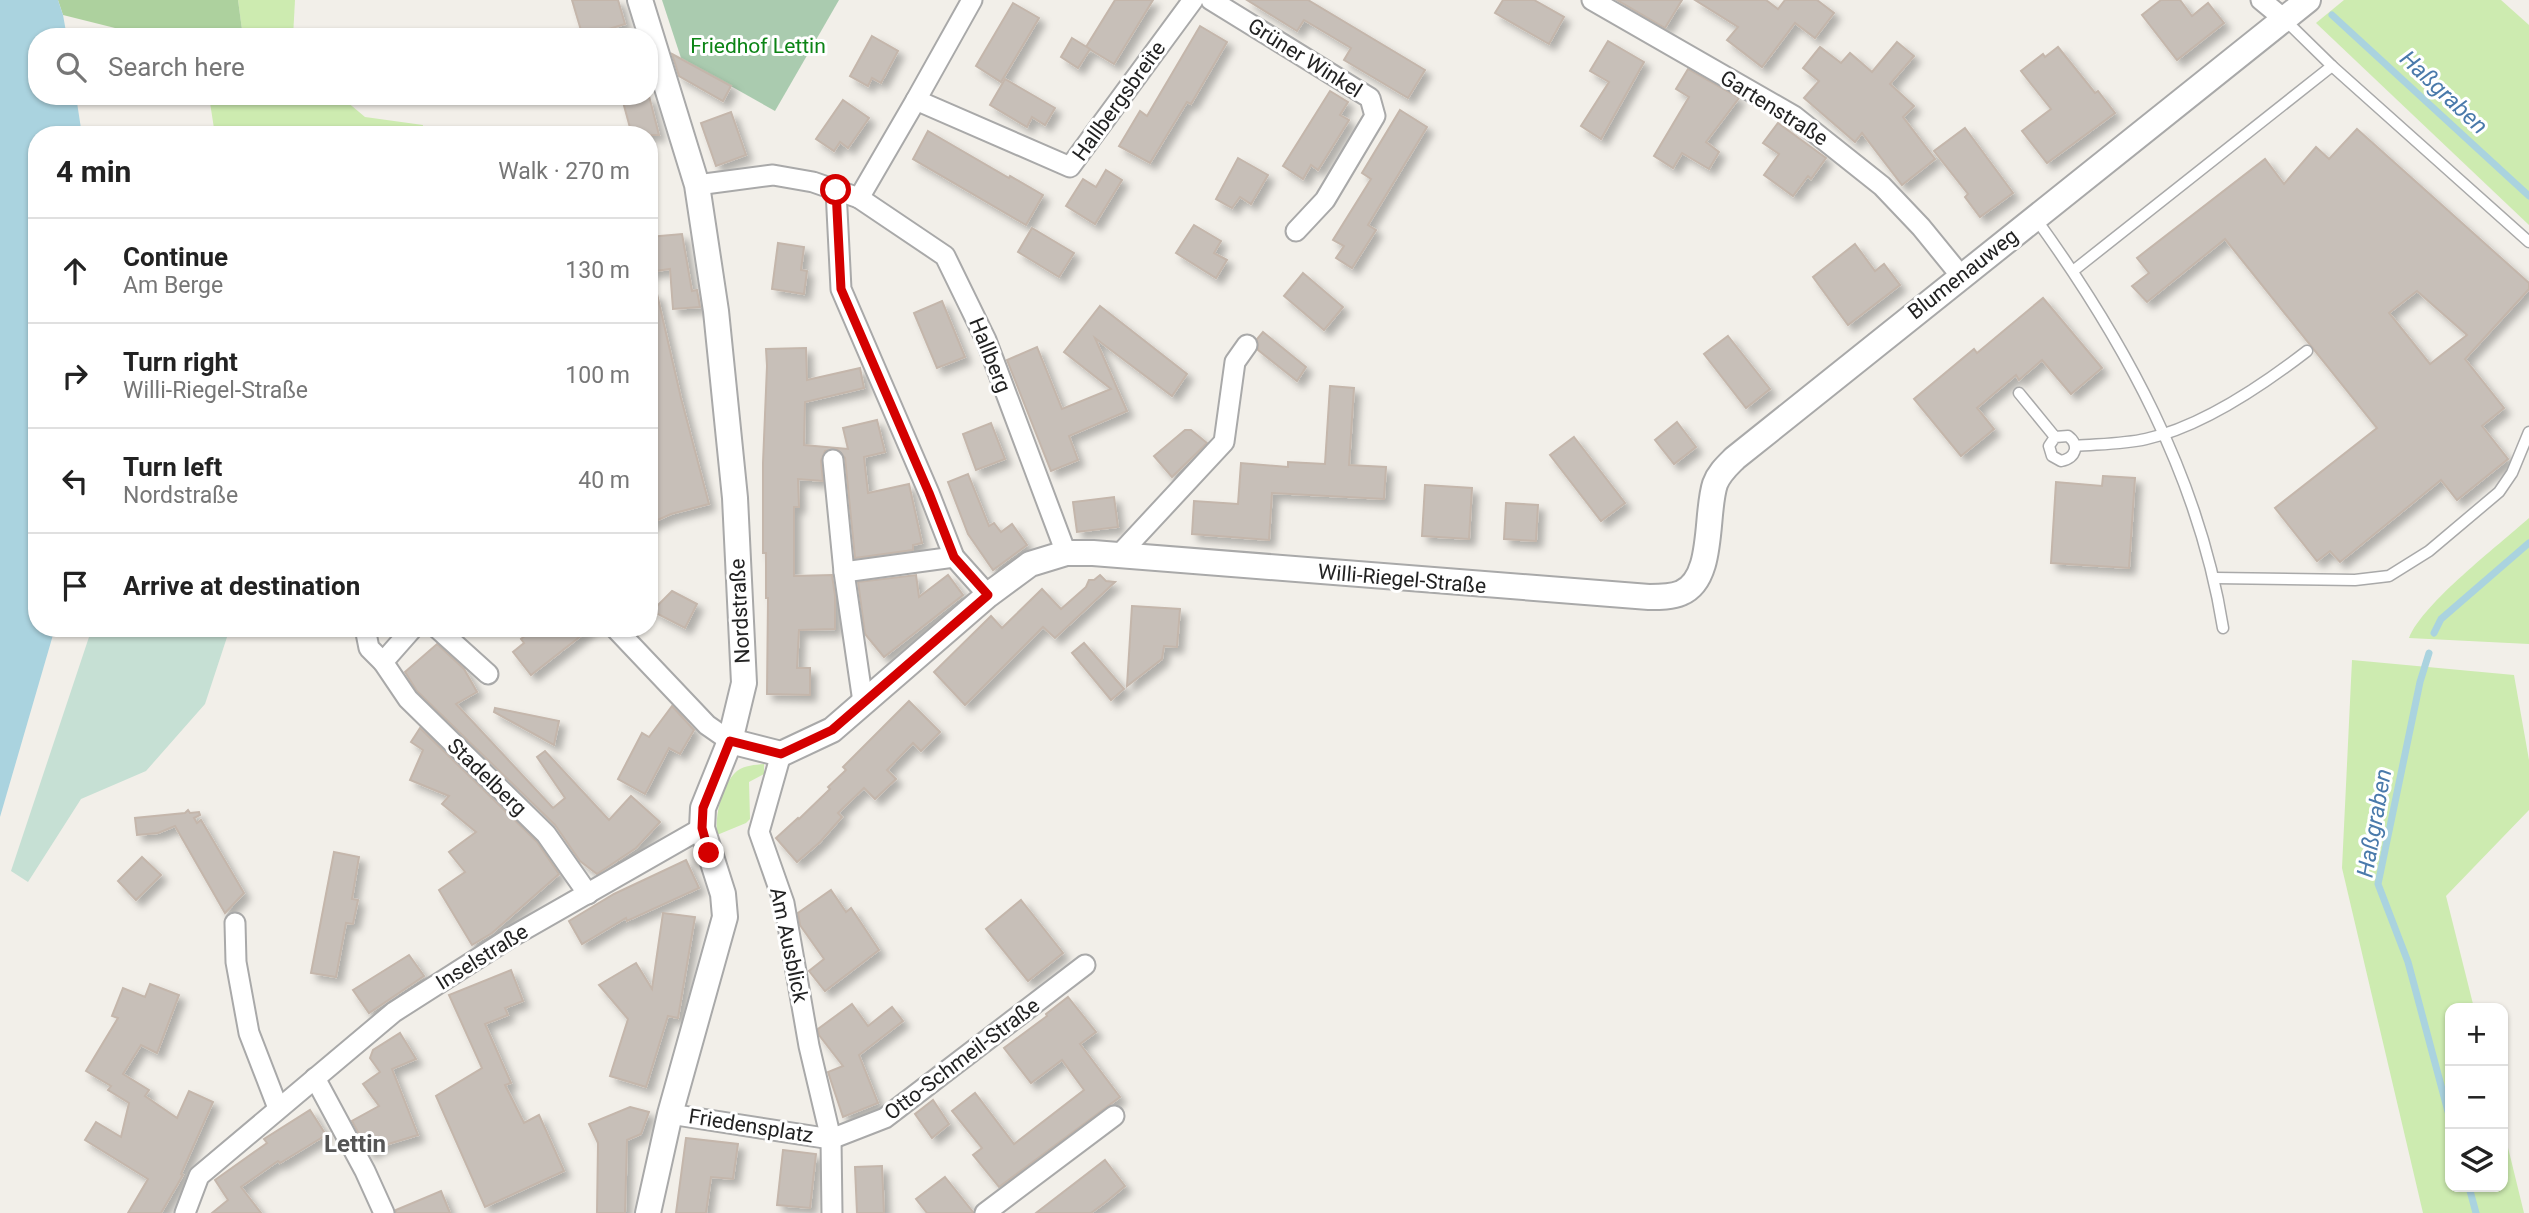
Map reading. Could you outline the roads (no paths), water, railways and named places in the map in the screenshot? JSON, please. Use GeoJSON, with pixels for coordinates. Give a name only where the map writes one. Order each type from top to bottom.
{"type":"FeatureCollection","features":[{"type":"Feature","properties":{"kind":"street","name":"Nordstraße"},"geometry":{"type":"LineString","coordinates":[[640,0],[648,28]]}},
{"type":"Feature","properties":{"kind":"street"},"geometry":{"type":"LineString","coordinates":[[859,198],[972,0]]}},
{"type":"Feature","properties":{"kind":"street","name":"Hallbergsbreite"},"geometry":{"type":"LineString","coordinates":[[916,100],[1070,167],[1193,0]]}},
{"type":"Feature","properties":{"kind":"street","name":"Grüner Winkel"},"geometry":{"type":"LineString","coordinates":[[1211,0],[1370,98],[1375,116],[1325,200],[1296,231]]}},
{"type":"Feature","properties":{"kind":"street","name":"Gartenstraße"},"geometry":{"type":"LineString","coordinates":[[1592,0],[1804,123],[1882,186],[1921,227],[1961,276]]}},
{"type":"Feature","properties":{"kind":"street"},"geometry":{"type":"LineString","coordinates":[[2261,0],[2284,19]]}},
{"type":"Feature","properties":{"kind":"street","name":"Blumenauweg"},"geometry":{"type":"LineString","coordinates":[[1686,591],[1698,579],[1704,563],[1709,508],[1722,471],[1829,381],[2308,0]]}},
{"type":"Feature","properties":{"kind":"street","name":"Nordstraße"},"geometry":{"type":"LineString","coordinates":[[648,1213],[670,1114],[725,917],[723,894],[702,828],[703,808],[730,741],[744,683],[735,509],[716,312],[696,185],[658,59]]}},
{"type":"Feature","properties":{"kind":"street","name":"Hallberg"},"geometry":{"type":"LineString","coordinates":[[696,185],[773,175],[813,182],[859,198],[945,256],[986,340],[1066,553]]}},
{"type":"Feature","properties":{"kind":"street"},"geometry":{"type":"LineString","coordinates":[[836,190],[841,289],[954,557],[988,595]]}},
{"type":"Feature","properties":{"kind":"street"},"geometry":{"type":"LineString","coordinates":[[1118,556],[1224,442],[1236,362],[1247,345]]}},
{"type":"Feature","properties":{"kind":"street"},"geometry":{"type":"LineString","coordinates":[[833,460],[844,572],[863,702]]}},
{"type":"Feature","properties":{"kind":"street","name":"Willi-Riegel-Straße"},"geometry":{"type":"LineString","coordinates":[[781,754],[832,730],[988,595],[1030,564],[1066,553],[1649,597],[1673,596],[1686,591]]}},
{"type":"Feature","properties":{"kind":"street"},"geometry":{"type":"LineString","coordinates":[[844,572],[954,557]]}},
{"type":"Feature","properties":{"kind":"street","name":"Stadelberg"},"geometry":{"type":"LineString","coordinates":[[367,637],[369,648],[383,662],[408,699],[546,834],[588,894]]}},
{"type":"Feature","properties":{"kind":"street"},"geometry":{"type":"LineString","coordinates":[[383,662],[404,637]]}},
{"type":"Feature","properties":{"kind":"street"},"geometry":{"type":"LineString","coordinates":[[448,637],[488,674]]}},
{"type":"Feature","properties":{"kind":"street"},"geometry":{"type":"LineString","coordinates":[[624,637],[707,725],[730,741],[781,754]]}},
{"type":"Feature","properties":{"kind":"street","name":"Am Ausblick"},"geometry":{"type":"LineString","coordinates":[[781,754],[759,832],[784,903],[809,1046],[831,1139],[832,1213]]}},
{"type":"Feature","properties":{"kind":"street","name":"Inselstraße"},"geometry":{"type":"LineString","coordinates":[[185,1213],[199,1176],[394,1012],[513,936],[702,828]]}},
{"type":"Feature","properties":{"kind":"street"},"geometry":{"type":"LineString","coordinates":[[235,923],[236,962],[249,1033],[278,1108]]}},
{"type":"Feature","properties":{"kind":"street","name":"Otto-Schmeil-Straße"},"geometry":{"type":"LineString","coordinates":[[831,1139],[885,1118],[1086,965]]}},
{"type":"Feature","properties":{"kind":"street"},"geometry":{"type":"LineString","coordinates":[[315,1079],[365,1171],[384,1213]]}},
{"type":"Feature","properties":{"kind":"street","name":"Friedensplatz"},"geometry":{"type":"LineString","coordinates":[[670,1114],[831,1139]]}},
{"type":"Feature","properties":{"kind":"street"},"geometry":{"type":"LineString","coordinates":[[985,1213],[1114,1116]]}},
{"type":"Feature","properties":{"kind":"lane"},"geometry":{"type":"LineString","coordinates":[[2284,19],[2332,66],[2529,242]]}},
{"type":"Feature","properties":{"kind":"lane"},"geometry":{"type":"LineString","coordinates":[[2073,271],[2332,66]]}},
{"type":"Feature","properties":{"kind":"lane"},"geometry":{"type":"LineString","coordinates":[[2034,218],[2073,271],[2120,346],[2147,397],[2203,535],[2215,578],[2223,628]]}},
{"type":"Feature","properties":{"kind":"lane"},"geometry":{"type":"LineString","coordinates":[[2076,446],[2145,440],[2163,434],[2236,400],[2306,351]]}},
{"type":"Feature","properties":{"kind":"lane"},"geometry":{"type":"LineString","coordinates":[[2019,393],[2055,437]]}},
{"type":"Feature","properties":{"kind":"lane"},"geometry":{"type":"LineString","coordinates":[[2215,578],[2355,580],[2378,579],[2401,571],[2499,492],[2512,473],[2529,432]]}},
{"type":"Feature","properties":{"kind":"lane"},"geometry":{"type":"LineString","coordinates":[[2068,436],[2076,446],[2075,452],[2067,460],[2057,460],[2049,452],[2051,441],[2055,437],[2068,436]]}},
{"type":"Feature","properties":{"kind":"water"},"geometry":{"type":"Polygon","coordinates":[[[0,0],[58,0],[65,28],[28,28],[28,105],[77,105],[81,126],[28,126],[28,637],[52,637],[0,817],[0,0]]]}},
{"type":"Feature","properties":{"kind":"waterway","name":"Haßgraben"},"geometry":{"type":"LineString","coordinates":[[2332,15],[2529,196]]}},
{"type":"Feature","properties":{"kind":"waterway","name":"Haßgraben"},"geometry":{"type":"LineString","coordinates":[[2434,633],[2441,619],[2529,543]]}},
{"type":"Feature","properties":{"kind":"waterway","name":"Haßgraben"},"geometry":{"type":"LineString","coordinates":[[2429,653],[2420,682],[2378,884],[2408,962],[2445,1100]]}},
{"type":"Feature","properties":{"kind":"waterway","name":"Haßgraben"},"geometry":{"type":"LineString","coordinates":[[2470,1192],[2476,1213]]}},
{"type":"Feature","properties":{"kind":"district","name":"Lettin"},"geometry":{"type":"Point","coordinates":[355,1144]}},
{"type":"Feature","properties":{"kind":"park label","name":"Friedhof Lettin"},"geometry":{"type":"Point","coordinates":[758,46]}}]}
